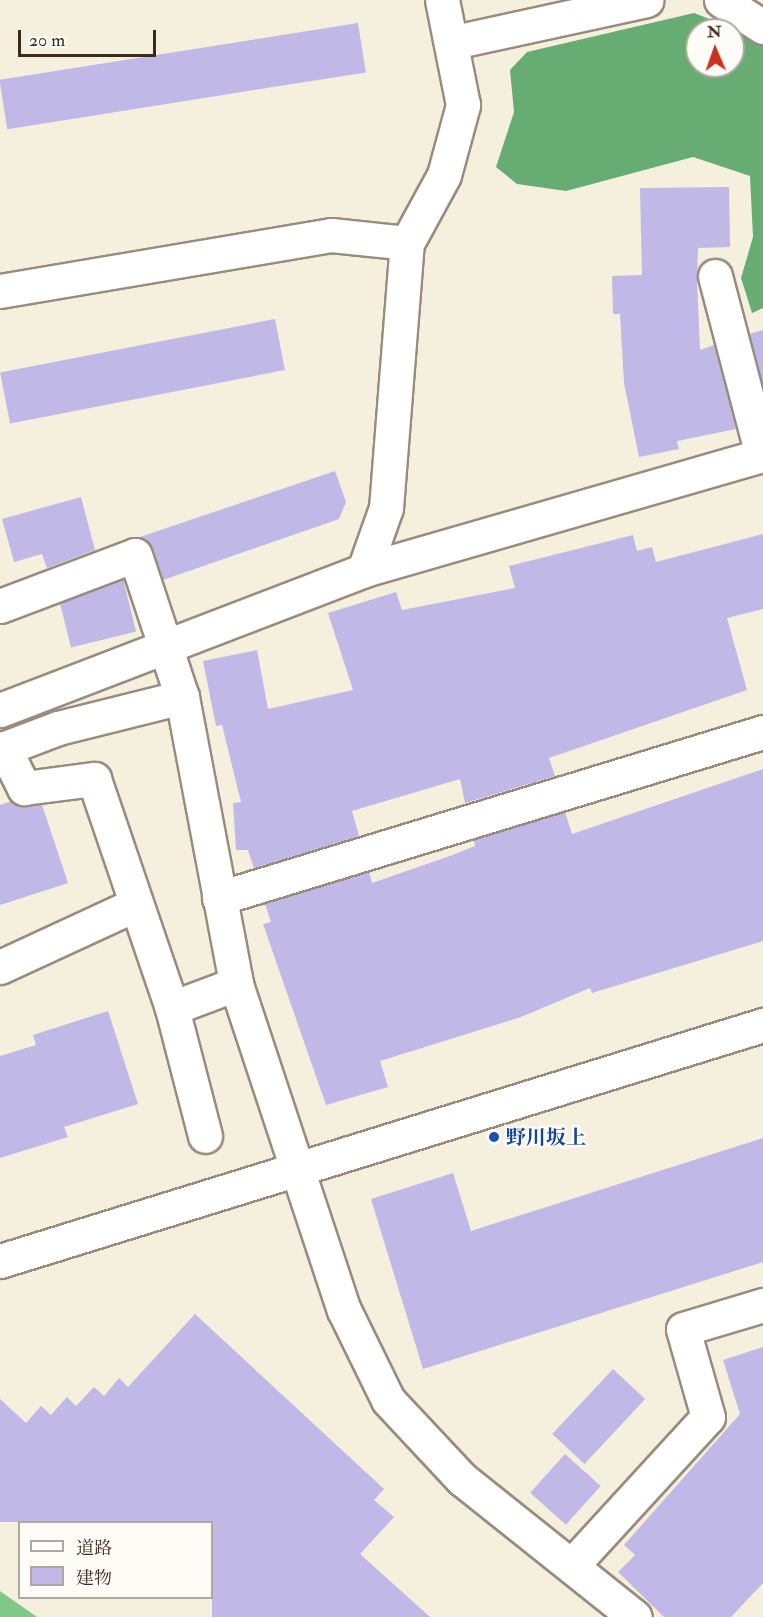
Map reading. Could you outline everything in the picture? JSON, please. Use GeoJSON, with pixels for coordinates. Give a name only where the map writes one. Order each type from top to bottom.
{"type":"FeatureCollection","features":[{"type":"Feature","properties":{"kind":"street"},"geometry":{"type":"LineString","coordinates":[[364,570],[386,508],[407,243],[444,175],[456,140],[463,105],[454,42],[442,0]]}},
{"type":"Feature","properties":{"kind":"street"},"geometry":{"type":"LineString","coordinates":[[454,42],[646,0]]}},
{"type":"Feature","properties":{"kind":"street"},"geometry":{"type":"LineString","coordinates":[[721,0],[763,27]]}},
{"type":"Feature","properties":{"kind":"street"},"geometry":{"type":"LineString","coordinates":[[0,291],[331,235],[407,243]]}},
{"type":"Feature","properties":{"kind":"street"},"geometry":{"type":"LineString","coordinates":[[0,710],[164,643],[364,570],[762,455],[715,276]]}},
{"type":"Feature","properties":{"kind":"street"},"geometry":{"type":"LineString","coordinates":[[0,606],[135,555],[182,698],[237,984],[344,1310],[388,1400],[462,1479],[574,1563],[635,1617]]}},
{"type":"Feature","properties":{"kind":"street"},"geometry":{"type":"LineString","coordinates":[[182,698],[58,728],[2,749],[24,788],[94,779],[134,905],[172,1008],[206,1136]]}},
{"type":"Feature","properties":{"kind":"street"},"geometry":{"type":"LineString","coordinates":[[219,898],[763,732]]}},
{"type":"Feature","properties":{"kind":"street"},"geometry":{"type":"LineString","coordinates":[[0,967],[134,905]]}},
{"type":"Feature","properties":{"kind":"street"},"geometry":{"type":"LineString","coordinates":[[172,1008],[237,984]]}},
{"type":"Feature","properties":{"kind":"street"},"geometry":{"type":"LineString","coordinates":[[0,1261],[299,1171],[763,1025]]}},
{"type":"Feature","properties":{"kind":"street"},"geometry":{"type":"LineString","coordinates":[[574,1563],[708,1417],[683,1329],[763,1305]]}},
{"type":"Feature","properties":{"kind":"green space"},"geometry":{"type":"Polygon","coordinates":[[[694,13],[707,18],[685,18],[685,78],[745,78],[745,33],[763,40],[763,308],[752,313],[741,278],[753,237],[750,176],[693,157],[566,191],[517,184],[496,167],[514,112],[510,70],[527,52],[694,13]]]}},
{"type":"Feature","properties":{"kind":"green space"},"geometry":{"type":"Polygon","coordinates":[[[0,1591],[37,1617],[0,1617],[0,1591]]]}},
{"type":"Feature","properties":{"kind":"building"},"geometry":{"type":"Polygon","coordinates":[[[358,23],[366,72],[7,129],[0,80],[358,23]]]}},
{"type":"Feature","properties":{"kind":"building"},"geometry":{"type":"Polygon","coordinates":[[[729,187],[730,247],[698,248],[697,280],[700,350],[714,345],[736,429],[677,441],[679,449],[639,457],[624,383],[620,314],[613,314],[612,276],[642,275],[640,188],[729,187]]]}},
{"type":"Feature","properties":{"kind":"building"},"geometry":{"type":"Polygon","coordinates":[[[275,319],[285,370],[10,423],[0,372],[275,319]]]}},
{"type":"Feature","properties":{"kind":"building"},"geometry":{"type":"Polygon","coordinates":[[[763,330],[763,385],[750,334],[763,330]]]}},
{"type":"Feature","properties":{"kind":"building"},"geometry":{"type":"Polygon","coordinates":[[[335,471],[346,502],[339,519],[163,580],[153,549],[140,537],[335,471]]]}},
{"type":"Feature","properties":{"kind":"building"},"geometry":{"type":"Polygon","coordinates":[[[81,497],[95,550],[47,568],[42,554],[14,562],[2,519],[81,497]]]}},
{"type":"Feature","properties":{"kind":"building"},"geometry":{"type":"Polygon","coordinates":[[[763,534],[763,609],[727,618],[747,690],[549,758],[555,776],[465,803],[460,779],[352,811],[359,836],[254,868],[248,850],[236,850],[233,803],[241,802],[222,725],[216,726],[203,661],[257,650],[268,709],[353,690],[328,613],[396,592],[402,610],[515,588],[509,566],[633,535],[637,551],[652,547],[656,562],[763,534]]]}},
{"type":"Feature","properties":{"kind":"building"},"geometry":{"type":"Polygon","coordinates":[[[123,579],[136,631],[71,648],[58,595],[123,579]]]}},
{"type":"Feature","properties":{"kind":"building"},"geometry":{"type":"Polygon","coordinates":[[[763,769],[763,941],[592,993],[590,988],[521,1017],[380,1061],[388,1087],[326,1105],[263,924],[271,922],[265,904],[369,872],[372,883],[475,846],[474,840],[565,812],[572,834],[763,769]]]}},
{"type":"Feature","properties":{"kind":"building"},"geometry":{"type":"Polygon","coordinates":[[[12,801],[42,805],[68,883],[0,905],[0,805],[12,801]]]}},
{"type":"Feature","properties":{"kind":"building"},"geometry":{"type":"Polygon","coordinates":[[[108,1011],[138,1104],[64,1127],[68,1137],[0,1158],[0,1056],[36,1045],[33,1035],[108,1011]]]}},
{"type":"Feature","properties":{"kind":"building"},"geometry":{"type":"Polygon","coordinates":[[[763,1138],[763,1262],[423,1369],[371,1199],[453,1173],[471,1231],[763,1138]]]}},
{"type":"Feature","properties":{"kind":"building"},"geometry":{"type":"Polygon","coordinates":[[[195,1314],[384,1489],[374,1500],[394,1517],[360,1554],[430,1617],[212,1617],[213,1521],[0,1522],[0,1399],[26,1423],[41,1406],[51,1415],[67,1397],[76,1406],[94,1387],[104,1396],[119,1378],[128,1387],[195,1314]]]}},
{"type":"Feature","properties":{"kind":"building"},"geometry":{"type":"Polygon","coordinates":[[[763,1347],[763,1583],[731,1617],[664,1617],[618,1572],[635,1555],[624,1545],[740,1414],[723,1360],[763,1347]]]}},
{"type":"Feature","properties":{"kind":"building"},"geometry":{"type":"Polygon","coordinates":[[[613,1369],[645,1399],[584,1464],[552,1434],[613,1369]]]}},
{"type":"Feature","properties":{"kind":"building"},"geometry":{"type":"Polygon","coordinates":[[[565,1454],[601,1486],[566,1525],[530,1493],[565,1454]]]}},
{"type":"Feature","properties":{"kind":"place","name":"野川坂上"},"geometry":{"type":"Point","coordinates":[494,1137]}}]}
